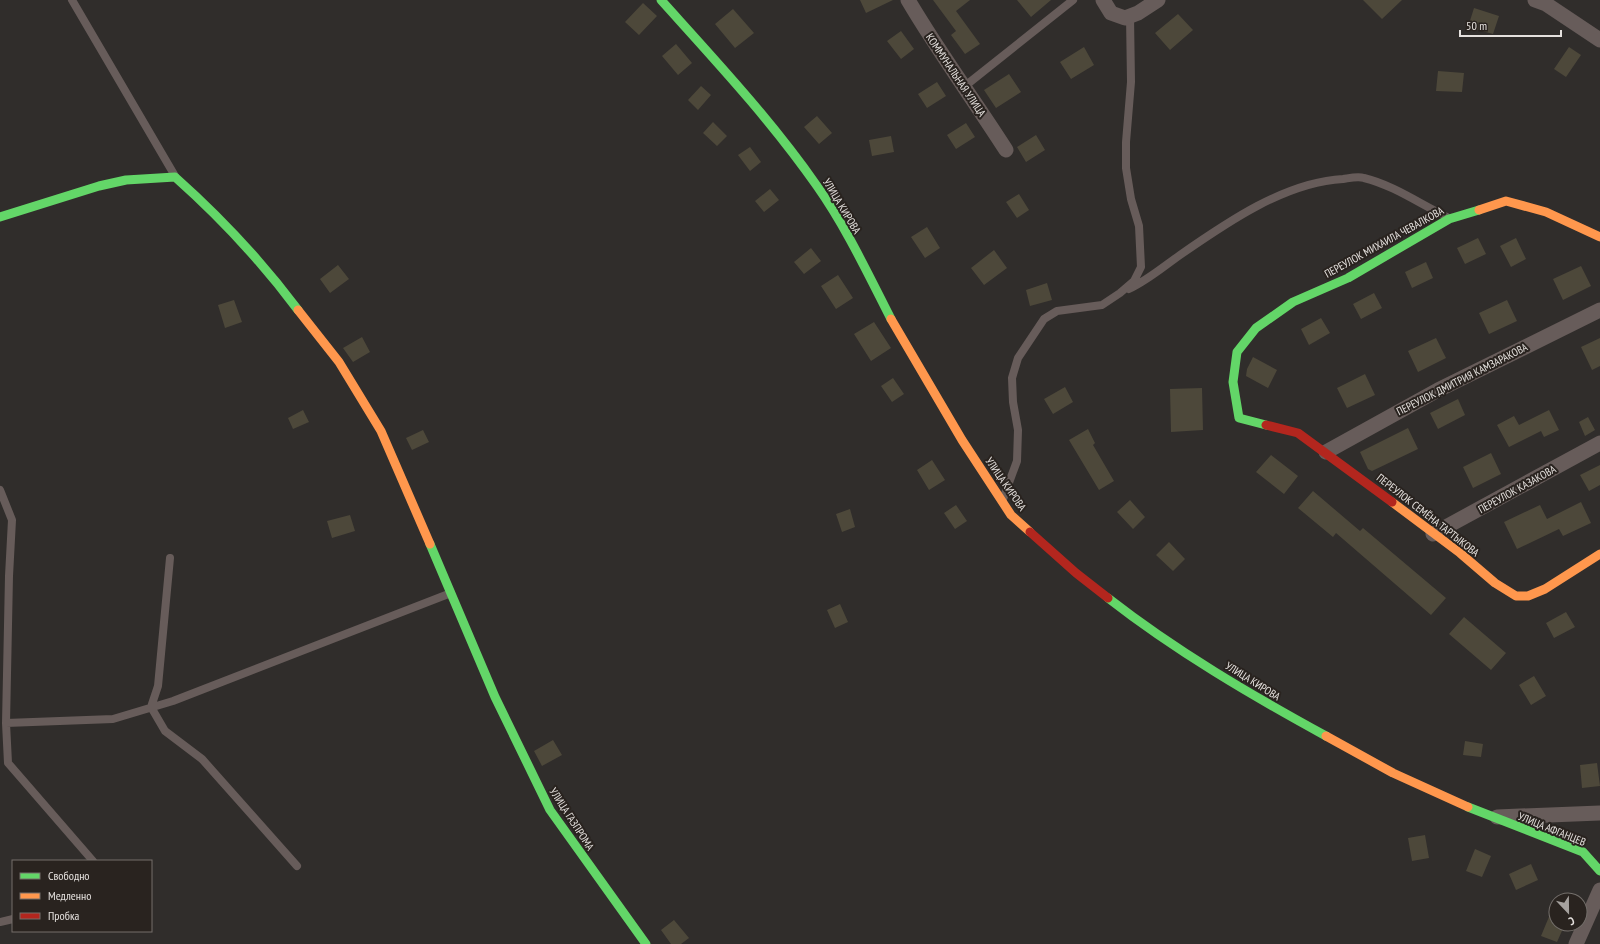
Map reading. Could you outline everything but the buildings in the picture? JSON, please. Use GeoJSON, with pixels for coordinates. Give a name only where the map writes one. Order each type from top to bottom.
{"type":"FeatureCollection","features":[{"type":"Feature","properties":{"kind":"street","name":"УЛИЦА КИРОВА"},"geometry":{"type":"LineString","coordinates":[[660,0],[710,54],[770,123],[818,187],[856,253],[894,325],[962,440],[1010,515],[1076,573],[1140,623],[1266,704],[1393,773],[1489,817]]}},
{"type":"Feature","properties":{"kind":"street","name":"КОММУНАЛЬНАЯ УЛИЦА"},"geometry":{"type":"LineString","coordinates":[[908,0],[932,41],[965,86],[1006,150]]}},
{"type":"Feature","properties":{"kind":"street"},"geometry":{"type":"LineString","coordinates":[[1103,0],[1111,13],[1124,18],[1158,0]]}},
{"type":"Feature","properties":{"kind":"street"},"geometry":{"type":"LineString","coordinates":[[1544,2],[1600,40]]}},
{"type":"Feature","properties":{"kind":"street"},"geometry":{"type":"LineString","coordinates":[[0,217],[99,186],[126,180],[175,177]]}},
{"type":"Feature","properties":{"kind":"street","name":"УЛИЦА ГАЗПРОМА"},"geometry":{"type":"LineString","coordinates":[[175,177],[204,203],[280,286],[339,362],[381,430],[410,500],[452,592],[495,697],[550,810],[646,944]]}},
{"type":"Feature","properties":{"kind":"street","name":"ПЕРЕУЛОК МИХАИЛА ЧЕВАЛКОВА"},"geometry":{"type":"LineString","coordinates":[[1239,418],[1232,382],[1237,352],[1256,328],[1293,302],[1348,278],[1449,219],[1506,201],[1546,212],[1600,237]]}},
{"type":"Feature","properties":{"kind":"street","name":"ПЕРЕУЛОК ДМИТРИЯ КАМЗАРАКОВА"},"geometry":{"type":"LineString","coordinates":[[1326,452],[1438,390],[1600,310]]}},
{"type":"Feature","properties":{"kind":"street","name":"ПЕРЕУЛОК СЕМЁНА ТАРТЫКОВА"},"geometry":{"type":"LineString","coordinates":[[1239,418],[1298,433],[1326,452],[1460,553],[1495,584],[1516,596],[1528,596],[1545,589],[1600,554]]}},
{"type":"Feature","properties":{"kind":"street","name":"ПЕРЕУЛОК КАЗАКОВА"},"geometry":{"type":"LineString","coordinates":[[1433,534],[1600,444]]}},
{"type":"Feature","properties":{"kind":"street"},"geometry":{"type":"LineString","coordinates":[[1489,817],[1600,813]]}},
{"type":"Feature","properties":{"kind":"street","name":"УЛИЦА АФГАНЦЕВ"},"geometry":{"type":"LineString","coordinates":[[1489,817],[1583,852],[1600,871]]}},
{"type":"Feature","properties":{"kind":"street"},"geometry":{"type":"LineString","coordinates":[[1576,944],[1600,890]]}},
{"type":"Feature","properties":{"kind":"lane"},"geometry":{"type":"LineString","coordinates":[[72,0],[175,177]]}},
{"type":"Feature","properties":{"kind":"lane"},"geometry":{"type":"LineString","coordinates":[[965,86],[1073,0]]}},
{"type":"Feature","properties":{"kind":"lane"},"geometry":{"type":"LineString","coordinates":[[1120,293],[1134,280],[1141,266],[1139,226],[1131,199],[1126,168],[1126,142],[1131,82],[1130,16]]}},
{"type":"Feature","properties":{"kind":"lane"},"geometry":{"type":"LineString","coordinates":[[1002,502],[1017,461],[1018,430],[1013,402],[1012,378],[1018,358],[1044,319],[1057,311],[1102,305],[1120,293],[1148,280],[1190,248],[1245,213],[1311,183],[1335,179],[1363,178],[1389,188],[1449,219]]}},
{"type":"Feature","properties":{"kind":"lane"},"geometry":{"type":"LineString","coordinates":[[0,490],[12,520],[9,576],[6,723],[8,762],[92,860]]}},
{"type":"Feature","properties":{"kind":"lane"},"geometry":{"type":"LineString","coordinates":[[151,707],[158,686],[170,558]]}},
{"type":"Feature","properties":{"kind":"lane"},"geometry":{"type":"LineString","coordinates":[[6,723],[114,719],[173,701],[452,592]]}},
{"type":"Feature","properties":{"kind":"lane"},"geometry":{"type":"LineString","coordinates":[[151,707],[166,731],[202,759],[297,866]]}},
{"type":"Feature","properties":{"kind":"lane"},"geometry":{"type":"LineString","coordinates":[[0,922],[12,919]]}},
{"type":"Feature","properties":{"kind":"traffic: fast"},"geometry":{"type":"LineString","coordinates":[[661,0],[762,114],[817,186],[847,234],[891,319]]}},
{"type":"Feature","properties":{"kind":"traffic: fast"},"geometry":{"type":"LineString","coordinates":[[0,217],[99,186],[126,180],[175,177],[240,240],[298,310]]}},
{"type":"Feature","properties":{"kind":"traffic: fast"},"geometry":{"type":"LineString","coordinates":[[1266,425],[1239,418],[1233,382],[1237,352],[1256,328],[1293,302],[1348,278],[1449,219],[1479,210]]}},
{"type":"Feature","properties":{"kind":"traffic: fast"},"geometry":{"type":"LineString","coordinates":[[430,544],[495,697],[550,810],[646,944]]}},
{"type":"Feature","properties":{"kind":"traffic: fast"},"geometry":{"type":"LineString","coordinates":[[1108,598],[1160,636],[1214,672],[1326,736]]}},
{"type":"Feature","properties":{"kind":"traffic: fast"},"geometry":{"type":"LineString","coordinates":[[1468,807],[1583,852],[1600,871]]}},
{"type":"Feature","properties":{"kind":"traffic: slow"},"geometry":{"type":"LineString","coordinates":[[1479,210],[1506,201],[1546,212],[1600,237]]}},
{"type":"Feature","properties":{"kind":"traffic: slow"},"geometry":{"type":"LineString","coordinates":[[298,310],[339,362],[381,431],[430,544]]}},
{"type":"Feature","properties":{"kind":"traffic: slow"},"geometry":{"type":"LineString","coordinates":[[891,319],[962,440],[1011,515],[1030,532]]}},
{"type":"Feature","properties":{"kind":"traffic: slow"},"geometry":{"type":"LineString","coordinates":[[1392,502],[1460,553],[1495,583],[1516,596],[1528,596],[1545,589],[1600,554]]}},
{"type":"Feature","properties":{"kind":"traffic: slow"},"geometry":{"type":"LineString","coordinates":[[1326,736],[1393,773],[1468,807]]}},
{"type":"Feature","properties":{"kind":"traffic: jam"},"geometry":{"type":"LineString","coordinates":[[1266,425],[1298,433],[1392,502]]}},
{"type":"Feature","properties":{"kind":"traffic: jam"},"geometry":{"type":"LineString","coordinates":[[1030,532],[1076,573],[1108,598]]}}]}
